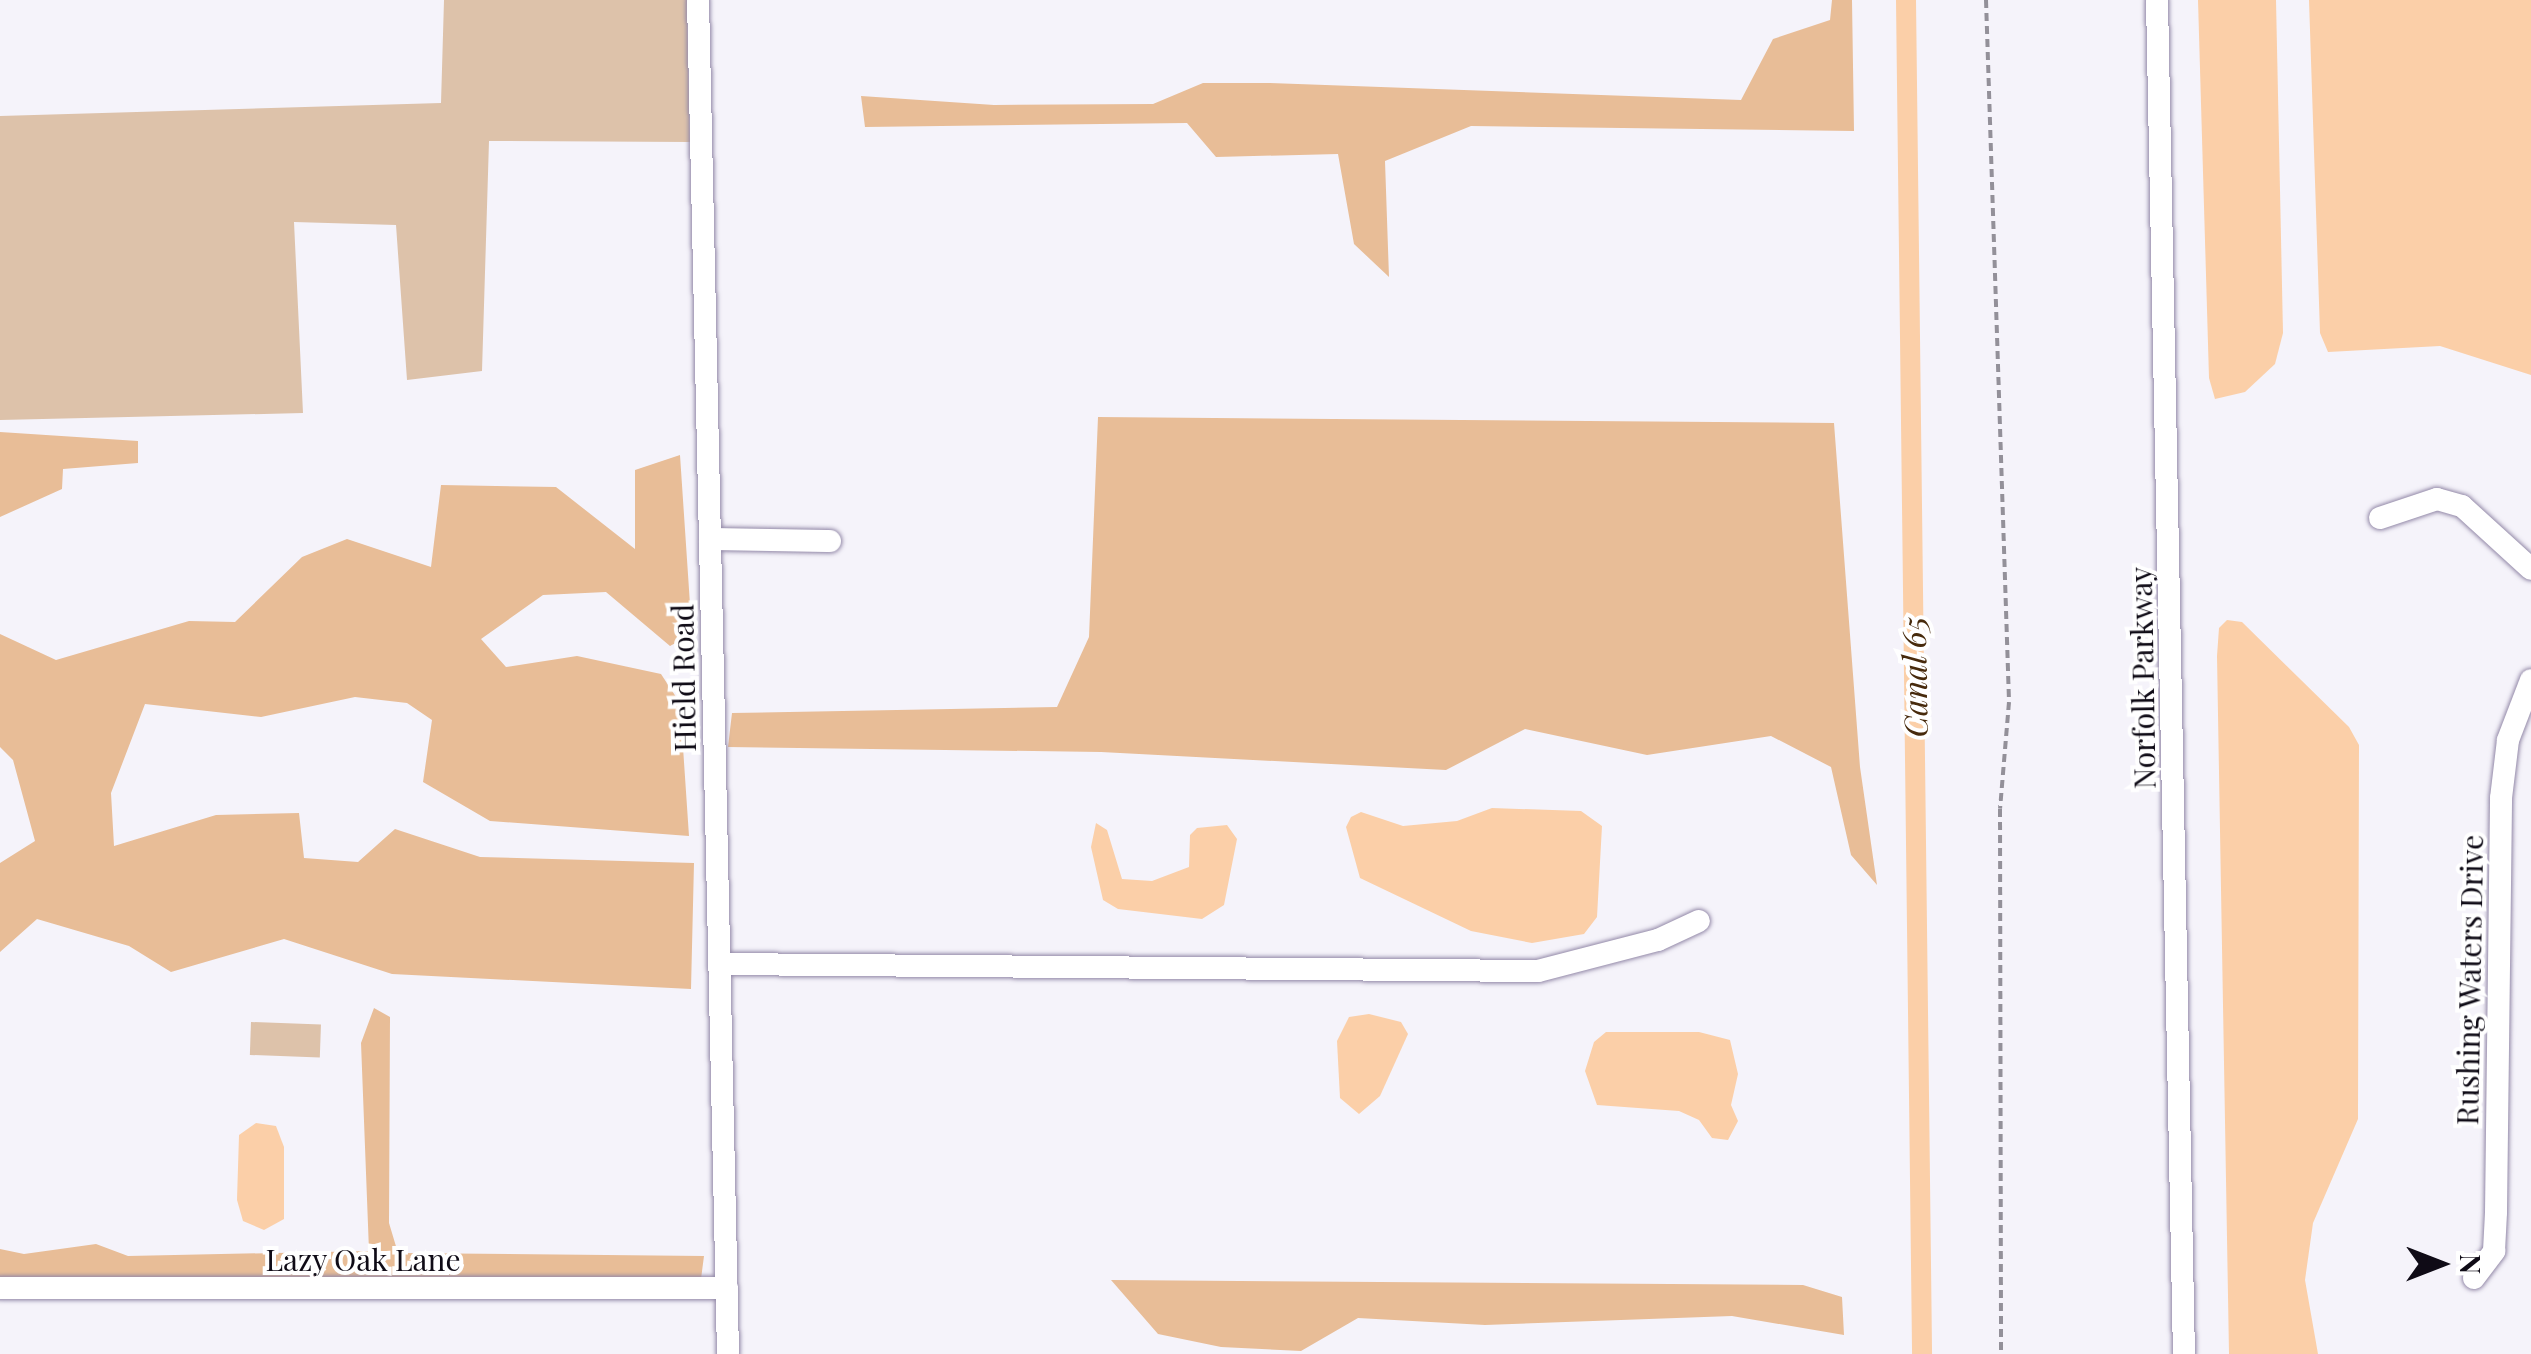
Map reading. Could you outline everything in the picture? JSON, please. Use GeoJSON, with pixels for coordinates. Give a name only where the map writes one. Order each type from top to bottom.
{"type":"FeatureCollection","features":[{"type":"Feature","properties":{"kind":"street","name":"Hield Road"},"geometry":{"type":"LineString","coordinates":[[698,0],[728,1354]]}},
{"type":"Feature","properties":{"kind":"street","name":"Norfolk Parkway"},"geometry":{"type":"LineString","coordinates":[[2156,0],[2184,1354]]}},
{"type":"Feature","properties":{"kind":"street"},"geometry":{"type":"LineString","coordinates":[[2380,518],[2437,499],[2462,506],[2531,569]]}},
{"type":"Feature","properties":{"kind":"street"},"geometry":{"type":"LineString","coordinates":[[710,539],[830,542]]}},
{"type":"Feature","properties":{"kind":"street","name":"Rushing Waters Drive"},"geometry":{"type":"LineString","coordinates":[[2474,1278],[2494,1251],[2502,798],[2508,740],[2531,680]]}},
{"type":"Feature","properties":{"kind":"street"},"geometry":{"type":"LineString","coordinates":[[720,964],[1538,971],[1658,940],[1699,921]]}},
{"type":"Feature","properties":{"kind":"street","name":"Lazy Oak Lane"},"geometry":{"type":"LineString","coordinates":[[0,1288],[727,1288]]}},
{"type":"Feature","properties":{"kind":"path"},"geometry":{"type":"LineString","coordinates":[[1986,0],[2009,702],[2000,809],[2001,1354]]}},
{"type":"Feature","properties":{"kind":"shaded area"},"geometry":{"type":"Polygon","coordinates":[[[444,0],[687,0],[690,142],[489,141],[482,371],[407,380],[396,225],[294,222],[303,413],[0,420],[0,116],[441,103],[444,0]]]}},
{"type":"Feature","properties":{"kind":"shaded area"},"geometry":{"type":"Polygon","coordinates":[[[1832,0],[1852,0],[1854,131],[1471,126],[1385,161],[1389,277],[1354,244],[1338,154],[1216,157],[1187,123],[865,127],[861,96],[994,105],[1153,104],[1203,83],[1270,83],[1741,100],[1773,39],[1830,20],[1832,0]]]}},
{"type":"Feature","properties":{"kind":"shaded area"},"geometry":{"type":"Polygon","coordinates":[[[2198,0],[2276,0],[2283,333],[2275,364],[2245,392],[2215,399],[2209,378],[2198,0]]]}},
{"type":"Feature","properties":{"kind":"shaded area"},"geometry":{"type":"Polygon","coordinates":[[[2309,0],[2531,0],[2531,375],[2440,346],[2328,352],[2320,333],[2309,0]]]}},
{"type":"Feature","properties":{"kind":"shaded area"},"geometry":{"type":"Polygon","coordinates":[[[1098,417],[1834,423],[1860,767],[1877,885],[1851,855],[1831,767],[1771,736],[1647,755],[1525,729],[1446,770],[1101,752],[728,747],[732,713],[1057,707],[1089,637],[1098,417]]]}},
{"type":"Feature","properties":{"kind":"shaded area"},"geometry":{"type":"Polygon","coordinates":[[[0,432],[138,441],[138,463],[63,469],[62,489],[0,517],[0,432]]]}},
{"type":"Feature","properties":{"kind":"shaded area"},"geometry":{"type":"Polygon","coordinates":[[[680,455],[692,634],[670,646],[606,592],[543,595],[481,639],[506,667],[577,656],[661,674],[680,703],[689,836],[490,821],[423,782],[432,720],[407,703],[355,697],[261,717],[145,704],[111,793],[114,846],[216,815],[299,813],[304,858],[358,862],[395,829],[480,857],[694,863],[691,989],[392,974],[284,939],[171,972],[129,946],[37,919],[0,952],[0,863],[35,841],[13,760],[0,747],[0,634],[56,660],[189,621],[235,622],[302,557],[347,539],[431,567],[441,485],[556,487],[635,549],[635,470],[680,455]]]}},
{"type":"Feature","properties":{"kind":"shaded area"},"geometry":{"type":"Polygon","coordinates":[[[2227,620],[2242,622],[2349,727],[2359,745],[2358,1119],[2313,1223],[2305,1280],[2318,1354],[2229,1354],[2217,656],[2219,628],[2227,620]]]}},
{"type":"Feature","properties":{"kind":"shaded area"},"geometry":{"type":"Polygon","coordinates":[[[1492,808],[1581,811],[1602,826],[1597,917],[1584,934],[1532,943],[1471,931],[1360,878],[1346,827],[1351,817],[1361,812],[1403,826],[1457,821],[1492,808]]]}},
{"type":"Feature","properties":{"kind":"shaded area"},"geometry":{"type":"Polygon","coordinates":[[[1096,823],[1107,830],[1122,879],[1152,881],[1189,867],[1190,835],[1197,828],[1227,825],[1237,839],[1224,905],[1202,919],[1118,909],[1103,900],[1091,847],[1096,823]]]}},
{"type":"Feature","properties":{"kind":"shaded area"},"geometry":{"type":"Polygon","coordinates":[[[374,1008],[390,1017],[389,1223],[398,1253],[704,1256],[701,1279],[0,1279],[0,1249],[24,1254],[96,1244],[128,1256],[369,1251],[361,1043],[374,1008]]]}},
{"type":"Feature","properties":{"kind":"shaded area"},"geometry":{"type":"Polygon","coordinates":[[[1369,1014],[1401,1022],[1408,1034],[1380,1096],[1359,1114],[1340,1098],[1337,1041],[1349,1017],[1369,1014]]]}},
{"type":"Feature","properties":{"kind":"shaded area"},"geometry":{"type":"Polygon","coordinates":[[[251,1022],[321,1024],[320,1057],[250,1055],[251,1022]]]}},
{"type":"Feature","properties":{"kind":"shaded area"},"geometry":{"type":"Polygon","coordinates":[[[1606,1032],[1699,1032],[1730,1040],[1738,1074],[1731,1105],[1738,1121],[1728,1140],[1712,1138],[1699,1120],[1679,1111],[1597,1105],[1585,1071],[1594,1042],[1606,1032]]]}},
{"type":"Feature","properties":{"kind":"shaded area"},"geometry":{"type":"Polygon","coordinates":[[[256,1123],[276,1126],[284,1147],[284,1219],[264,1230],[243,1221],[237,1200],[239,1135],[256,1123]]]}},
{"type":"Feature","properties":{"kind":"shaded area"},"geometry":{"type":"Polygon","coordinates":[[[1111,1280],[1803,1285],[1842,1297],[1844,1335],[1732,1316],[1485,1325],[1358,1318],[1301,1351],[1221,1347],[1158,1334],[1111,1280]]]}},
{"type":"Feature","properties":{"kind":"waterway","name":"Canal 65"},"geometry":{"type":"LineString","coordinates":[[1906,0],[1922,1354]]}}]}
